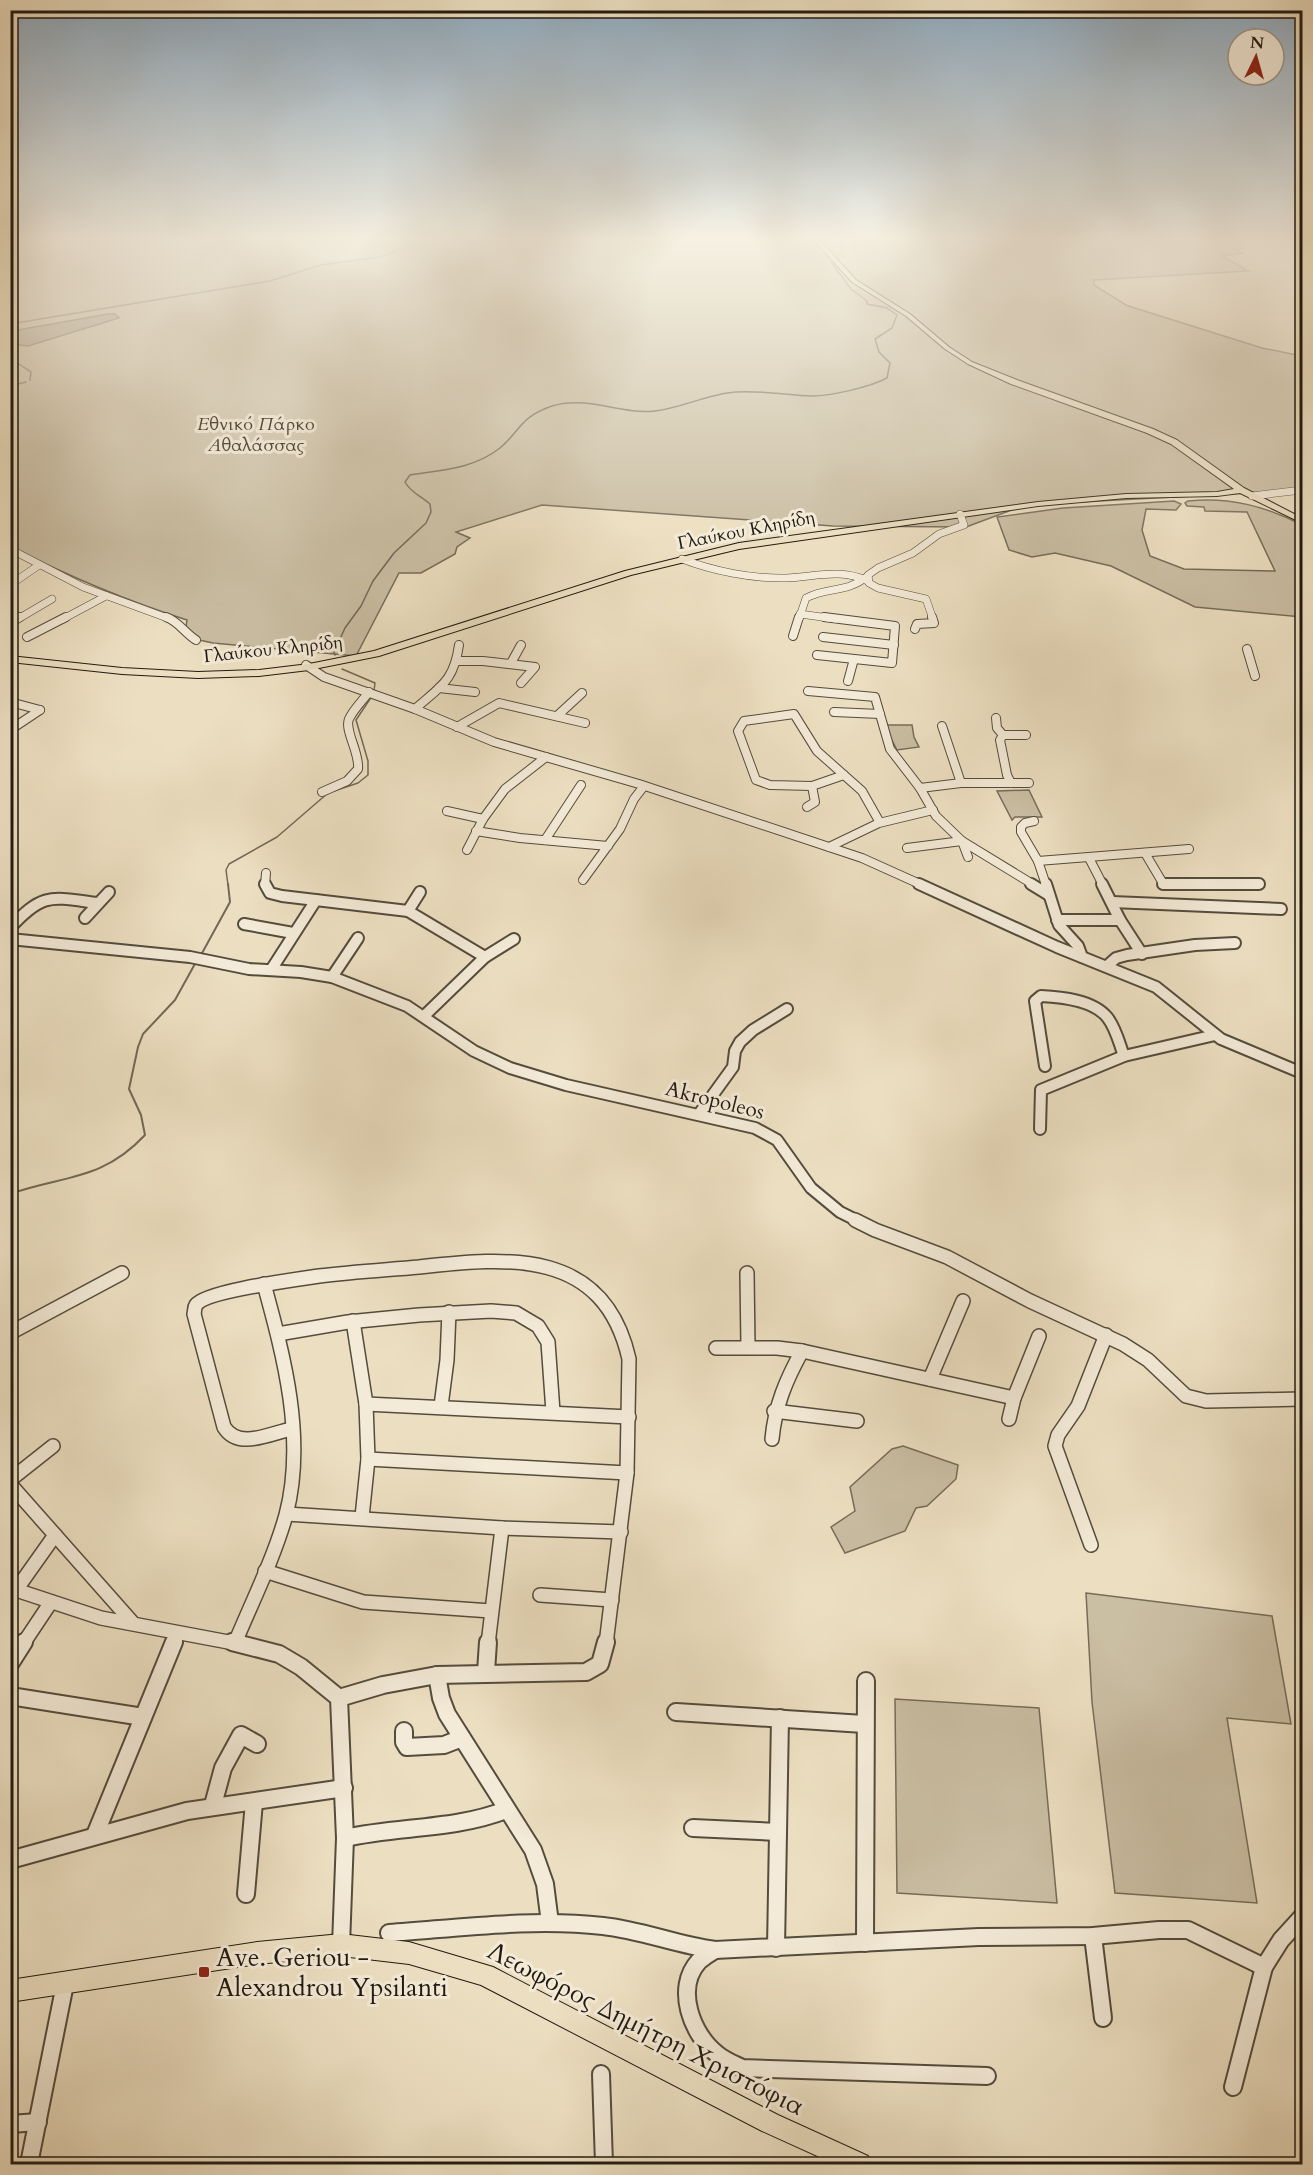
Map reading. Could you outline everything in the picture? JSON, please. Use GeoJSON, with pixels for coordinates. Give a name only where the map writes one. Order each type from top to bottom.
{"type":"FeatureCollection","features":[{"type":"Feature","properties":{"kind":"main road"},"geometry":{"type":"LineString","coordinates":[[936,338],[970,363],[1014,382],[1150,431],[1174,442],[1246,493],[1302,522]]}},
{"type":"Feature","properties":{"kind":"main road"},"geometry":{"type":"LineString","coordinates":[[1212,495],[1223,488],[1224,483],[1219,475]]}},
{"type":"Feature","properties":{"kind":"main road","name":"Γλαύκου Κληρίδη"},"geometry":{"type":"LineString","coordinates":[[10,659],[122,671],[185,674],[229,675],[308,666],[399,647],[628,573],[760,542],[960,514],[1111,498],[1246,493]]}},
{"type":"Feature","properties":{"kind":"main road"},"geometry":{"type":"LineString","coordinates":[[1212,495],[1246,500],[1274,508]]}},
{"type":"Feature","properties":{"kind":"main road","name":"Λεωφόρος Δημήτρη Χριστόφια"},"geometry":{"type":"LineString","coordinates":[[10,1991],[257,1953],[341,1945],[409,1953],[485,1975],[770,2123],[860,2164]]}},
{"type":"Feature","properties":{"kind":"street"},"geometry":{"type":"LineString","coordinates":[[1246,493],[1302,490]]}},
{"type":"Feature","properties":{"kind":"street"},"geometry":{"type":"LineString","coordinates":[[682,559],[696,565],[777,578],[844,573],[882,566],[913,553],[939,534],[964,525],[960,514]]}},
{"type":"Feature","properties":{"kind":"street"},"geometry":{"type":"LineString","coordinates":[[10,549],[106,596],[174,620],[186,634],[196,640]]}},
{"type":"Feature","properties":{"kind":"street"},"geometry":{"type":"LineString","coordinates":[[12,583],[39,565]]}},
{"type":"Feature","properties":{"kind":"street"},"geometry":{"type":"LineString","coordinates":[[793,636],[806,598],[810,595],[847,591],[867,579],[882,566]]}},
{"type":"Feature","properties":{"kind":"street"},"geometry":{"type":"LineString","coordinates":[[844,573],[867,579],[878,588],[926,599],[934,623],[916,624],[915,629]]}},
{"type":"Feature","properties":{"kind":"street"},"geometry":{"type":"LineString","coordinates":[[27,637],[106,596]]}},
{"type":"Feature","properties":{"kind":"street"},"geometry":{"type":"LineString","coordinates":[[10,624],[52,599]]}},
{"type":"Feature","properties":{"kind":"street"},"geometry":{"type":"LineString","coordinates":[[800,614],[896,626],[892,663],[817,655]]}},
{"type":"Feature","properties":{"kind":"street"},"geometry":{"type":"LineString","coordinates":[[823,637],[894,645]]}},
{"type":"Feature","properties":{"kind":"street"},"geometry":{"type":"LineString","coordinates":[[415,709],[449,679],[458,661],[459,645]]}},
{"type":"Feature","properties":{"kind":"street"},"geometry":{"type":"LineString","coordinates":[[511,663],[521,645]]}},
{"type":"Feature","properties":{"kind":"street"},"geometry":{"type":"LineString","coordinates":[[1247,649],[1255,676]]}},
{"type":"Feature","properties":{"kind":"street"},"geometry":{"type":"LineString","coordinates":[[848,681],[854,659]]}},
{"type":"Feature","properties":{"kind":"street"},"geometry":{"type":"LineString","coordinates":[[458,661],[511,663],[535,667],[521,682]]}},
{"type":"Feature","properties":{"kind":"street"},"geometry":{"type":"LineString","coordinates":[[308,666],[324,677],[415,709],[494,742],[644,786],[738,819],[829,847],[882,867],[1082,957],[1156,987],[1215,1035],[1239,1048],[1302,1073]]}},
{"type":"Feature","properties":{"kind":"street"},"geometry":{"type":"LineString","coordinates":[[439,688],[475,692]]}},
{"type":"Feature","properties":{"kind":"street"},"geometry":{"type":"LineString","coordinates":[[808,691],[875,697],[890,749],[920,788],[936,816],[962,841],[1049,895]]}},
{"type":"Feature","properties":{"kind":"street"},"geometry":{"type":"LineString","coordinates":[[557,717],[582,693]]}},
{"type":"Feature","properties":{"kind":"street"},"geometry":{"type":"LineString","coordinates":[[322,792],[343,785],[354,778],[360,764],[357,749],[346,727],[349,718],[372,694]]}},
{"type":"Feature","properties":{"kind":"street"},"geometry":{"type":"LineString","coordinates":[[10,702],[40,710],[10,730]]}},
{"type":"Feature","properties":{"kind":"street"},"geometry":{"type":"LineString","coordinates":[[457,727],[499,703],[585,723]]}},
{"type":"Feature","properties":{"kind":"street"},"geometry":{"type":"LineString","coordinates":[[834,712],[880,714]]}},
{"type":"Feature","properties":{"kind":"street"},"geometry":{"type":"LineString","coordinates":[[844,775],[812,786],[770,784],[756,780],[738,731],[744,721],[794,714],[808,741],[823,758],[844,775],[866,793],[879,821]]}},
{"type":"Feature","properties":{"kind":"street"},"geometry":{"type":"LineString","coordinates":[[996,718],[997,728],[1003,735],[1026,735]]}},
{"type":"Feature","properties":{"kind":"street"},"geometry":{"type":"LineString","coordinates":[[942,726],[961,783]]}},
{"type":"Feature","properties":{"kind":"street"},"geometry":{"type":"LineString","coordinates":[[1003,735],[1000,743],[1011,783]]}},
{"type":"Feature","properties":{"kind":"street"},"geometry":{"type":"LineString","coordinates":[[467,850],[483,819],[505,789],[546,757]]}},
{"type":"Feature","properties":{"kind":"street"},"geometry":{"type":"LineString","coordinates":[[920,788],[961,783],[1029,783]]}},
{"type":"Feature","properties":{"kind":"street"},"geometry":{"type":"LineString","coordinates":[[545,840],[581,785]]}},
{"type":"Feature","properties":{"kind":"street"},"geometry":{"type":"LineString","coordinates":[[583,879],[620,830],[634,799],[644,786]]}},
{"type":"Feature","properties":{"kind":"street"},"geometry":{"type":"LineString","coordinates":[[807,807],[815,801],[812,786]]}},
{"type":"Feature","properties":{"kind":"street"},"geometry":{"type":"LineString","coordinates":[[829,847],[858,829],[879,821],[933,810]]}},
{"type":"Feature","properties":{"kind":"street"},"geometry":{"type":"LineString","coordinates":[[447,811],[483,819]]}},
{"type":"Feature","properties":{"kind":"street"},"geometry":{"type":"LineString","coordinates":[[1034,821],[1025,823],[1021,827],[1021,832],[1038,861],[1059,925],[1081,951],[1082,957]]}},
{"type":"Feature","properties":{"kind":"street"},"geometry":{"type":"LineString","coordinates":[[476,831],[608,846]]}},
{"type":"Feature","properties":{"kind":"street"},"geometry":{"type":"LineString","coordinates":[[907,848],[962,841]]}},
{"type":"Feature","properties":{"kind":"street"},"geometry":{"type":"LineString","coordinates":[[962,841],[968,857]]}},
{"type":"Feature","properties":{"kind":"street"},"geometry":{"type":"LineString","coordinates":[[1038,861],[1189,849]]}},
{"type":"Feature","properties":{"kind":"street"},"geometry":{"type":"LineString","coordinates":[[1145,853],[1164,885],[1259,884]]}},
{"type":"Feature","properties":{"kind":"street"},"geometry":{"type":"LineString","coordinates":[[1089,858],[1120,920],[1142,954]]}},
{"type":"Feature","properties":{"kind":"street"},"geometry":{"type":"LineString","coordinates":[[266,873],[265,887],[270,893],[408,911],[485,957]]}},
{"type":"Feature","properties":{"kind":"street"},"geometry":{"type":"LineString","coordinates":[[84,918],[109,892]]}},
{"type":"Feature","properties":{"kind":"street"},"geometry":{"type":"LineString","coordinates":[[408,911],[420,892]]}},
{"type":"Feature","properties":{"kind":"street"},"geometry":{"type":"LineString","coordinates":[[10,928],[30,905],[49,897],[97,903]]}},
{"type":"Feature","properties":{"kind":"street"},"geometry":{"type":"LineString","coordinates":[[271,970],[316,900]]}},
{"type":"Feature","properties":{"kind":"street"},"geometry":{"type":"LineString","coordinates":[[1112,902],[1281,909]]}},
{"type":"Feature","properties":{"kind":"street"},"geometry":{"type":"LineString","coordinates":[[1057,920],[1120,920]]}},
{"type":"Feature","properties":{"kind":"street"},"geometry":{"type":"LineString","coordinates":[[244,924],[293,933]]}},
{"type":"Feature","properties":{"kind":"street"},"geometry":{"type":"LineString","coordinates":[[332,977],[358,938]]}},
{"type":"Feature","properties":{"kind":"street","name":"Akropoleos"},"geometry":{"type":"LineString","coordinates":[[10,939],[200,959],[249,969],[332,977],[385,996],[423,1016],[474,1051],[510,1068],[566,1084],[745,1124],[772,1136],[784,1149],[811,1188],[824,1201],[846,1215],[876,1230],[947,1257],[1030,1301],[1106,1335],[1148,1360],[1180,1392],[1191,1398],[1206,1401],[1302,1399]]}},
{"type":"Feature","properties":{"kind":"street"},"geometry":{"type":"LineString","coordinates":[[423,1016],[485,957],[513,939]]}},
{"type":"Feature","properties":{"kind":"street"},"geometry":{"type":"LineString","coordinates":[[1107,966],[1116,958],[1196,945],[1235,943]]}},
{"type":"Feature","properties":{"kind":"street"},"geometry":{"type":"LineString","coordinates":[[1045,1065],[1035,1000],[1041,996],[1062,998],[1099,1010],[1112,1024],[1124,1056]]}},
{"type":"Feature","properties":{"kind":"street"},"geometry":{"type":"LineString","coordinates":[[699,1114],[733,1067],[735,1051],[740,1042],[753,1030],[787,1009]]}},
{"type":"Feature","properties":{"kind":"street"},"geometry":{"type":"LineString","coordinates":[[1040,1129],[1041,1090],[1124,1056],[1215,1035]]}},
{"type":"Feature","properties":{"kind":"street"},"geometry":{"type":"LineString","coordinates":[[291,1429],[241,1441],[230,1437],[224,1427],[194,1314],[196,1305],[205,1299],[264,1284],[315,1276],[488,1261],[525,1262],[557,1271],[579,1282],[598,1296],[621,1328],[629,1359],[627,1473],[605,1653],[600,1664],[591,1670],[437,1675],[383,1684],[339,1698]]}},
{"type":"Feature","properties":{"kind":"street"},"geometry":{"type":"LineString","coordinates":[[10,1333],[122,1273]]}},
{"type":"Feature","properties":{"kind":"street"},"geometry":{"type":"LineString","coordinates":[[747,1273],[748,1347]]}},
{"type":"Feature","properties":{"kind":"street"},"geometry":{"type":"LineString","coordinates":[[235,1643],[287,1514],[293,1467],[291,1429],[278,1334],[264,1284]]}},
{"type":"Feature","properties":{"kind":"street"},"geometry":{"type":"LineString","coordinates":[[930,1379],[963,1301]]}},
{"type":"Feature","properties":{"kind":"street"},"geometry":{"type":"LineString","coordinates":[[278,1334],[353,1321],[449,1312],[511,1312],[527,1318],[539,1327],[547,1339],[550,1348],[553,1413]]}},
{"type":"Feature","properties":{"kind":"street"},"geometry":{"type":"LineString","coordinates":[[441,1406],[447,1360],[449,1312]]}},
{"type":"Feature","properties":{"kind":"street"},"geometry":{"type":"LineString","coordinates":[[353,1321],[366,1404],[368,1459],[362,1517]]}},
{"type":"Feature","properties":{"kind":"street"},"geometry":{"type":"LineString","coordinates":[[1091,1545],[1055,1446],[1058,1435],[1078,1406],[1106,1335]]}},
{"type":"Feature","properties":{"kind":"street"},"geometry":{"type":"LineString","coordinates":[[1009,1419],[1014,1398],[1039,1336]]}},
{"type":"Feature","properties":{"kind":"street"},"geometry":{"type":"LineString","coordinates":[[716,1348],[802,1350],[1014,1398]]}},
{"type":"Feature","properties":{"kind":"street"},"geometry":{"type":"LineString","coordinates":[[772,1439],[774,1411],[784,1383],[802,1350]]}},
{"type":"Feature","properties":{"kind":"street"},"geometry":{"type":"LineString","coordinates":[[366,1404],[629,1417]]}},
{"type":"Feature","properties":{"kind":"street"},"geometry":{"type":"LineString","coordinates":[[774,1411],[857,1421]]}},
{"type":"Feature","properties":{"kind":"street"},"geometry":{"type":"LineString","coordinates":[[10,1480],[53,1446]]}},
{"type":"Feature","properties":{"kind":"street"},"geometry":{"type":"LineString","coordinates":[[368,1459],[627,1473]]}},
{"type":"Feature","properties":{"kind":"street"},"geometry":{"type":"LineString","coordinates":[[10,1484],[132,1622]]}},
{"type":"Feature","properties":{"kind":"street"},"geometry":{"type":"LineString","coordinates":[[287,1514],[362,1517],[502,1528],[621,1532]]}},
{"type":"Feature","properties":{"kind":"street"},"geometry":{"type":"LineString","coordinates":[[486,1672],[502,1528]]}},
{"type":"Feature","properties":{"kind":"street"},"geometry":{"type":"LineString","coordinates":[[55,1535],[13,1589],[101,1618],[132,1622],[177,1634],[235,1643],[279,1654],[301,1667],[339,1698],[345,1838],[341,1945]]}},
{"type":"Feature","properties":{"kind":"street"},"geometry":{"type":"LineString","coordinates":[[265,1571],[363,1602],[491,1611]]}},
{"type":"Feature","properties":{"kind":"street"},"geometry":{"type":"LineString","coordinates":[[540,1595],[612,1600]]}},
{"type":"Feature","properties":{"kind":"street"},"geometry":{"type":"LineString","coordinates":[[10,1664],[51,1602]]}},
{"type":"Feature","properties":{"kind":"street"},"geometry":{"type":"LineString","coordinates":[[95,1835],[177,1634]]}},
{"type":"Feature","properties":{"kind":"street"},"geometry":{"type":"LineString","coordinates":[[437,1675],[443,1706],[506,1810],[527,1839],[538,1861],[545,1884],[550,1923]]}},
{"type":"Feature","properties":{"kind":"street"},"geometry":{"type":"LineString","coordinates":[[865,1943],[864,1724],[866,1681]]}},
{"type":"Feature","properties":{"kind":"street"},"geometry":{"type":"LineString","coordinates":[[10,1696],[142,1716]]}},
{"type":"Feature","properties":{"kind":"street"},"geometry":{"type":"LineString","coordinates":[[676,1712],[864,1724]]}},
{"type":"Feature","properties":{"kind":"street"},"geometry":{"type":"LineString","coordinates":[[776,1948],[780,1718]]}},
{"type":"Feature","properties":{"kind":"street"},"geometry":{"type":"LineString","coordinates":[[404,1731],[404,1742],[407,1747],[444,1745],[462,1738]]}},
{"type":"Feature","properties":{"kind":"street"},"geometry":{"type":"LineString","coordinates":[[213,1805],[223,1768],[241,1735],[256,1744]]}},
{"type":"Feature","properties":{"kind":"street"},"geometry":{"type":"LineString","coordinates":[[10,1860],[95,1835],[213,1805],[254,1802],[344,1788]]}},
{"type":"Feature","properties":{"kind":"street"},"geometry":{"type":"LineString","coordinates":[[246,1894],[254,1802]]}},
{"type":"Feature","properties":{"kind":"street"},"geometry":{"type":"LineString","coordinates":[[345,1838],[392,1829],[480,1821],[506,1810]]}},
{"type":"Feature","properties":{"kind":"street"},"geometry":{"type":"LineString","coordinates":[[693,1828],[778,1832]]}},
{"type":"Feature","properties":{"kind":"street"},"geometry":{"type":"LineString","coordinates":[[1233,2086],[1263,1967],[1281,1940],[1302,1917]]}},
{"type":"Feature","properties":{"kind":"street"},"geometry":{"type":"LineString","coordinates":[[389,1934],[550,1923],[606,1926],[690,1947],[715,1950],[979,1937],[1093,1936],[1159,1929],[1188,1930],[1263,1967]]}},
{"type":"Feature","properties":{"kind":"street"},"geometry":{"type":"LineString","coordinates":[[1093,1936],[1103,2018]]}},
{"type":"Feature","properties":{"kind":"street"},"geometry":{"type":"LineString","coordinates":[[715,1950],[697,1963],[689,1984],[687,2008],[695,2026],[713,2052],[742,2068],[987,2076]]}},
{"type":"Feature","properties":{"kind":"street"},"geometry":{"type":"LineString","coordinates":[[29,2164],[65,1984]]}},
{"type":"Feature","properties":{"kind":"street"},"geometry":{"type":"LineString","coordinates":[[601,2074],[604,2164]]}},
{"type":"Feature","properties":{"kind":"street"},"geometry":{"type":"LineString","coordinates":[[10,2124],[38,2122]]}},
{"type":"Feature","properties":{"kind":"green space","name":"Εθνικό Πάρκο Αθαλάσσας"},"geometry":{"type":"Polygon","coordinates":[[[11,338],[1232,338],[1262,348],[1302,356],[1302,490],[1025,505],[966,527],[833,526],[542,505],[456,532],[470,538],[457,547],[455,554],[421,573],[399,573],[356,656],[199,640],[186,627],[187,620],[98,587],[11,547],[11,338]]]}},
{"type":"Feature","properties":{"kind":"green space"},"geometry":{"type":"Polygon","coordinates":[[[1218,500],[1247,504],[1302,525],[1302,617],[1195,607],[1111,566],[1055,553],[1032,557],[1009,550],[997,517],[1063,508],[1174,501],[1181,504],[1176,510],[1146,509],[1142,530],[1150,556],[1184,569],[1275,571],[1247,512],[1205,511],[1204,507],[1187,506],[1185,503],[1188,501],[1218,500]]]}},
{"type":"Feature","properties":{"kind":"green space"},"geometry":{"type":"Polygon","coordinates":[[[884,725],[912,725],[919,747],[897,750],[884,725]]]}},
{"type":"Feature","properties":{"kind":"green space"},"geometry":{"type":"Polygon","coordinates":[[[1029,790],[1042,817],[1015,817],[1012,820],[997,791],[1029,790]]]}},
{"type":"Feature","properties":{"kind":"green space"},"geometry":{"type":"Polygon","coordinates":[[[903,1446],[958,1465],[956,1479],[927,1506],[916,1508],[905,1531],[845,1553],[831,1527],[855,1511],[850,1487],[892,1449],[903,1446]]]}},
{"type":"Feature","properties":{"kind":"green space"},"geometry":{"type":"Polygon","coordinates":[[[1086,1593],[1272,1616],[1291,1724],[1227,1718],[1257,1903],[1115,1893],[1092,1702],[1086,1593]]]}},
{"type":"Feature","properties":{"kind":"green space"},"geometry":{"type":"Polygon","coordinates":[[[895,1699],[1039,1708],[1057,1903],[897,1893],[895,1699]]]}},
{"type":"Feature","properties":{"kind":"shaded area"},"geometry":{"type":"Polygon","coordinates":[[[12,338],[52,338],[28,346],[12,338]]]}},
{"type":"Feature","properties":{"kind":"waterway"},"geometry":{"type":"LineString","coordinates":[[335,655],[334,652],[345,628],[361,606],[373,581],[394,553],[426,523],[431,512],[430,504],[407,486],[405,482],[410,475],[457,468],[490,455],[500,448],[527,419],[541,410],[565,403],[655,411],[735,392],[812,396],[861,388],[887,378],[890,363],[879,352],[876,338]]}},
{"type":"Feature","properties":{"kind":"waterway"},"geometry":{"type":"LineString","coordinates":[[10,358],[31,372],[30,380]]}},
{"type":"Feature","properties":{"kind":"waterway"},"geometry":{"type":"LineString","coordinates":[[10,386],[26,382]]}},
{"type":"Feature","properties":{"kind":"waterway"},"geometry":{"type":"LineString","coordinates":[[342,669],[375,683],[374,691]]}},
{"type":"Feature","properties":{"kind":"waterway"},"geometry":{"type":"LineString","coordinates":[[334,791],[358,783],[368,775],[368,761],[356,720],[372,696]]}},
{"type":"Feature","properties":{"kind":"waterway"},"geometry":{"type":"LineString","coordinates":[[228,885],[226,870],[229,864],[277,837],[328,793]]}},
{"type":"Feature","properties":{"kind":"waterway"},"geometry":{"type":"LineString","coordinates":[[201,955],[230,902],[228,884]]}},
{"type":"Feature","properties":{"kind":"waterway"},"geometry":{"type":"LineString","coordinates":[[10,1194],[98,1169],[129,1150],[145,1135],[141,1115],[129,1089],[138,1047],[143,1034],[175,1000],[196,962]]}},
{"type":"Feature","properties":{"kind":"place","name":"Ave. Geriou - Alexandrou Ypsilanti"},"geometry":{"type":"Point","coordinates":[204,1972]}}]}
